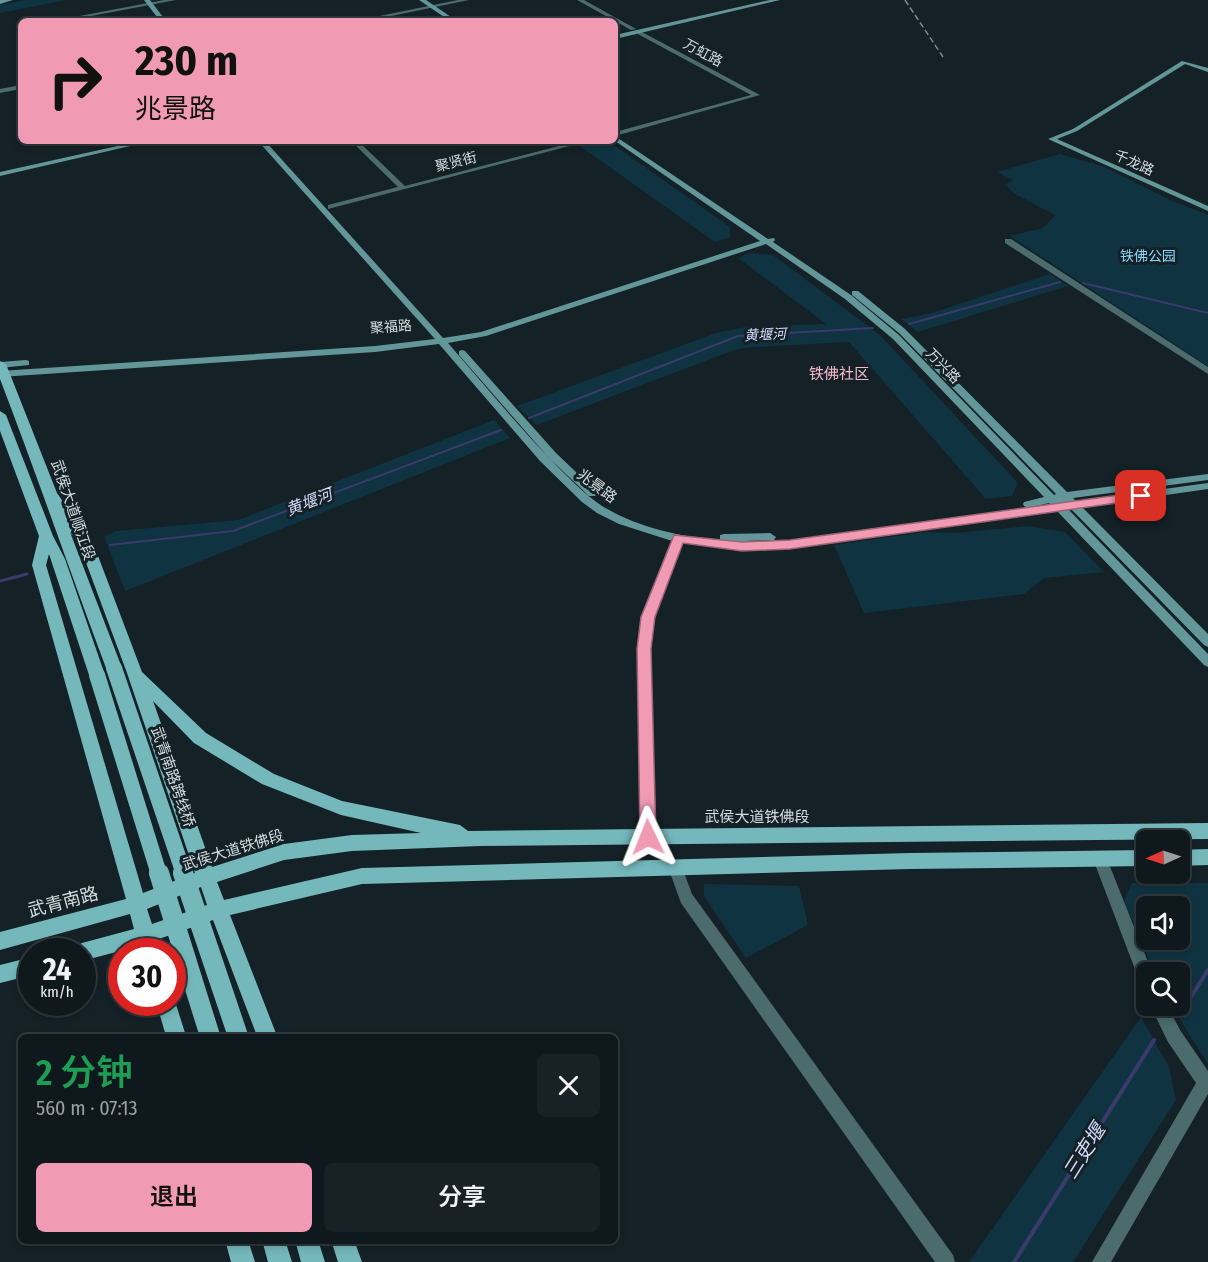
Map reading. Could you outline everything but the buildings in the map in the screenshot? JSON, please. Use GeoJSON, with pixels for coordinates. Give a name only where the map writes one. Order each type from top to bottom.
{"type":"FeatureCollection","features":[{"type":"Feature","properties":{"kind":"main road","name":"武侯大道顺江段"},"geometry":{"type":"LineString","coordinates":[[1,368],[51,494],[105,672]]}},
{"type":"Feature","properties":{"kind":"main road","name":"武侯大道顺江段"},"geometry":{"type":"LineString","coordinates":[[0,415],[46,536],[58,559],[105,672]]}},
{"type":"Feature","properties":{"kind":"main road"},"geometry":{"type":"LineString","coordinates":[[51,494],[88,548],[135,673],[206,877],[266,1034]]}},
{"type":"Feature","properties":{"kind":"main road"},"geometry":{"type":"LineString","coordinates":[[46,536],[39,565],[147,938]]}},
{"type":"Feature","properties":{"kind":"main road"},"geometry":{"type":"LineString","coordinates":[[105,672],[209,1034]]}},
{"type":"Feature","properties":{"kind":"main road","name":"武青南路跨线桥"},"geometry":{"type":"LineString","coordinates":[[105,672],[237,1034]]}},
{"type":"Feature","properties":{"kind":"main road"},"geometry":{"type":"LineString","coordinates":[[135,673],[200,738],[268,778],[341,808],[480,838]]}},
{"type":"Feature","properties":{"kind":"main road","name":"武侯大道铁佛段"},"geometry":{"type":"LineString","coordinates":[[137,904],[206,877],[284,852],[352,843],[480,838],[1208,831]]}},
{"type":"Feature","properties":{"kind":"main road"},"geometry":{"type":"LineString","coordinates":[[1190,858],[1208,857]]}},
{"type":"Feature","properties":{"kind":"main road"},"geometry":{"type":"LineString","coordinates":[[159,938],[220,909],[362,876],[675,867],[1136,858]]}},
{"type":"Feature","properties":{"kind":"main road","name":"武青南路"},"geometry":{"type":"LineString","coordinates":[[0,941],[137,904]]}},
{"type":"Feature","properties":{"kind":"main road"},"geometry":{"type":"LineString","coordinates":[[0,974],[18,970]]}},
{"type":"Feature","properties":{"kind":"main road"},"geometry":{"type":"LineString","coordinates":[[170,1016],[175,1034]]}},
{"type":"Feature","properties":{"kind":"main road"},"geometry":{"type":"LineString","coordinates":[[238,1244],[243,1262]]}},
{"type":"Feature","properties":{"kind":"main road"},"geometry":{"type":"LineString","coordinates":[[307,1244],[313,1262]]}},
{"type":"Feature","properties":{"kind":"main road"},"geometry":{"type":"LineString","coordinates":[[343,1244],[350,1262]]}},
{"type":"Feature","properties":{"kind":"street"},"geometry":{"type":"LineString","coordinates":[[0,2],[10,0]]}},
{"type":"Feature","properties":{"kind":"street"},"geometry":{"type":"LineString","coordinates":[[70,18],[146,2],[173,0]]}},
{"type":"Feature","properties":{"kind":"street"},"geometry":{"type":"LineString","coordinates":[[412,0],[439,18]]}},
{"type":"Feature","properties":{"kind":"street"},"geometry":{"type":"LineString","coordinates":[[422,0],[449,18]]}},
{"type":"Feature","properties":{"kind":"street"},"geometry":{"type":"LineString","coordinates":[[373,18],[466,0]]}},
{"type":"Feature","properties":{"kind":"street","name":"万虹路"},"geometry":{"type":"LineString","coordinates":[[580,0],[612,18]]}},
{"type":"Feature","properties":{"kind":"street"},"geometry":{"type":"LineString","coordinates":[[618,34],[757,2],[777,0]]}},
{"type":"Feature","properties":{"kind":"street"},"geometry":{"type":"LineString","coordinates":[[146,2],[154,18]]}},
{"type":"Feature","properties":{"kind":"street"},"geometry":{"type":"LineString","coordinates":[[146,2],[160,18]]}},
{"type":"Feature","properties":{"kind":"street","name":"万虹路"},"geometry":{"type":"LineString","coordinates":[[618,21],[757,94],[618,133]]}},
{"type":"Feature","properties":{"kind":"street","name":"千龙路"},"geometry":{"type":"LineString","coordinates":[[1208,70],[1184,62],[1075,130],[1053,138],[1208,207]]}},
{"type":"Feature","properties":{"kind":"street"},"geometry":{"type":"LineString","coordinates":[[0,91],[18,88]]}},
{"type":"Feature","properties":{"kind":"street","name":"万兴路"},"geometry":{"type":"LineString","coordinates":[[618,135],[768,238],[848,297],[897,337],[1208,662]]}},
{"type":"Feature","properties":{"kind":"street"},"geometry":{"type":"LineString","coordinates":[[0,169],[114,144]]}},
{"type":"Feature","properties":{"kind":"street"},"geometry":{"type":"LineString","coordinates":[[0,174],[135,144]]}},
{"type":"Feature","properties":{"kind":"street","name":"兆景路"},"geometry":{"type":"LineString","coordinates":[[264,144],[585,489],[606,504],[659,526],[725,538],[786,537],[1056,504]]}},
{"type":"Feature","properties":{"kind":"street","name":"兆景路"},"geometry":{"type":"LineString","coordinates":[[273,144],[331,207],[444,339],[505,417],[573,490],[600,510],[632,525],[707,544],[742,547],[790,545],[1056,504]]}},
{"type":"Feature","properties":{"kind":"street"},"geometry":{"type":"LineString","coordinates":[[357,144],[403,188]]}},
{"type":"Feature","properties":{"kind":"street","name":"聚贤街"},"geometry":{"type":"LineString","coordinates":[[331,207],[574,144]]}},
{"type":"Feature","properties":{"kind":"street"},"geometry":{"type":"LineString","coordinates":[[1,368],[375,349],[483,334],[768,238],[887,317],[1208,642]]}},
{"type":"Feature","properties":{"kind":"street"},"geometry":{"type":"LineString","coordinates":[[1008,241],[1208,371]]}},
{"type":"Feature","properties":{"kind":"street"},"geometry":{"type":"LineString","coordinates":[[1056,504],[1065,496],[1208,477]]}},
{"type":"Feature","properties":{"kind":"street"},"geometry":{"type":"LineString","coordinates":[[1056,504],[1074,505],[1208,486]]}},
{"type":"Feature","properties":{"kind":"street"},"geometry":{"type":"LineString","coordinates":[[648,837],[644,649],[648,617],[678,538]]}},
{"type":"Feature","properties":{"kind":"street"},"geometry":{"type":"LineString","coordinates":[[1100,859],[1140,962]]}},
{"type":"Feature","properties":{"kind":"street"},"geometry":{"type":"LineString","coordinates":[[675,867],[686,898],[946,1262]]}},
{"type":"Feature","properties":{"kind":"street"},"geometry":{"type":"LineString","coordinates":[[1101,1262],[1207,1085],[1174,1036],[1164,1016]]}},
{"type":"Feature","properties":{"kind":"green space"},"geometry":{"type":"Polygon","coordinates":[[[26,0],[66,0],[0,13],[0,5],[26,0]]]}},
{"type":"Feature","properties":{"kind":"green space"},"geometry":{"type":"Polygon","coordinates":[[[600,144],[615,146],[730,227],[730,237],[715,242],[580,146],[600,144]]]}},
{"type":"Feature","properties":{"kind":"green space","name":"铁佛公园"},"geometry":{"type":"Polygon","coordinates":[[[1060,154],[1102,166],[1170,200],[1208,215],[1208,366],[1010,236],[1043,228],[1055,215],[1015,194],[1005,185],[1013,180],[997,172],[1060,154]]]}},
{"type":"Feature","properties":{"kind":"green space"},"geometry":{"type":"Polygon","coordinates":[[[749,253],[773,255],[880,335],[1018,483],[1012,496],[986,499],[849,342],[734,350],[537,425],[517,406],[716,333],[745,327],[826,324],[738,258],[749,253]]]}},
{"type":"Feature","properties":{"kind":"green space"},"geometry":{"type":"Polygon","coordinates":[[[1050,274],[1068,286],[918,332],[901,319],[932,313],[1050,274]]]}},
{"type":"Feature","properties":{"kind":"green space"},"geometry":{"type":"Polygon","coordinates":[[[494,420],[510,438],[125,591],[104,537],[116,531],[238,520],[494,420]]]}},
{"type":"Feature","properties":{"kind":"green space"},"geometry":{"type":"Polygon","coordinates":[[[1028,526],[1065,532],[1104,572],[1044,578],[1024,594],[864,613],[834,545],[925,532],[956,533],[1028,526]]]}},
{"type":"Feature","properties":{"kind":"green space"},"geometry":{"type":"Polygon","coordinates":[[[1132,883],[1208,883],[1208,1064],[1178,1016],[1190,1016],[1190,962],[1150,962],[1145,950],[1190,950],[1190,896],[1136,896],[1136,929],[1124,901],[1132,883]]]}},
{"type":"Feature","properties":{"kind":"green space"},"geometry":{"type":"Polygon","coordinates":[[[704,884],[799,886],[808,925],[746,958],[704,896],[704,884]]]}},
{"type":"Feature","properties":{"kind":"green space"},"geometry":{"type":"Polygon","coordinates":[[[1141,1017],[1169,1067],[1176,1100],[1073,1262],[969,1262],[1141,1017]]]}},
{"type":"Feature","properties":{"kind":"waterway","name":"黄堰河"},"geometry":{"type":"LineString","coordinates":[[909,324],[1060,282]]}},
{"type":"Feature","properties":{"kind":"waterway","name":"黄堰河"},"geometry":{"type":"LineString","coordinates":[[1083,283],[1208,313]]}},
{"type":"Feature","properties":{"kind":"waterway","name":"黄堰河"},"geometry":{"type":"LineString","coordinates":[[529,418],[738,336],[873,328]]}},
{"type":"Feature","properties":{"kind":"waterway","name":"黄堰河"},"geometry":{"type":"LineString","coordinates":[[110,545],[233,531],[501,430]]}},
{"type":"Feature","properties":{"kind":"waterway","name":"黄堰河"},"geometry":{"type":"LineString","coordinates":[[0,581],[27,574]]}},
{"type":"Feature","properties":{"kind":"waterway","name":"三吏堰"},"geometry":{"type":"LineString","coordinates":[[1190,999],[1208,970]]}},
{"type":"Feature","properties":{"kind":"waterway","name":"三吏堰"},"geometry":{"type":"LineString","coordinates":[[1014,1262],[1154,1040]]}},
{"type":"Feature","properties":{"kind":"railway"},"geometry":{"type":"LineString","coordinates":[[905,0],[943,57]]}},
{"type":"Feature","properties":{"kind":"district","name":"铁佛社区"},"geometry":{"type":"Point","coordinates":[839,374]}},
{"type":"Feature","properties":{"kind":"route"},"geometry":{"type":"LineString","coordinates":[[648,837],[644,649],[648,617],[678,538],[707,544],[742,547],[790,545],[1141,496]]}}]}
